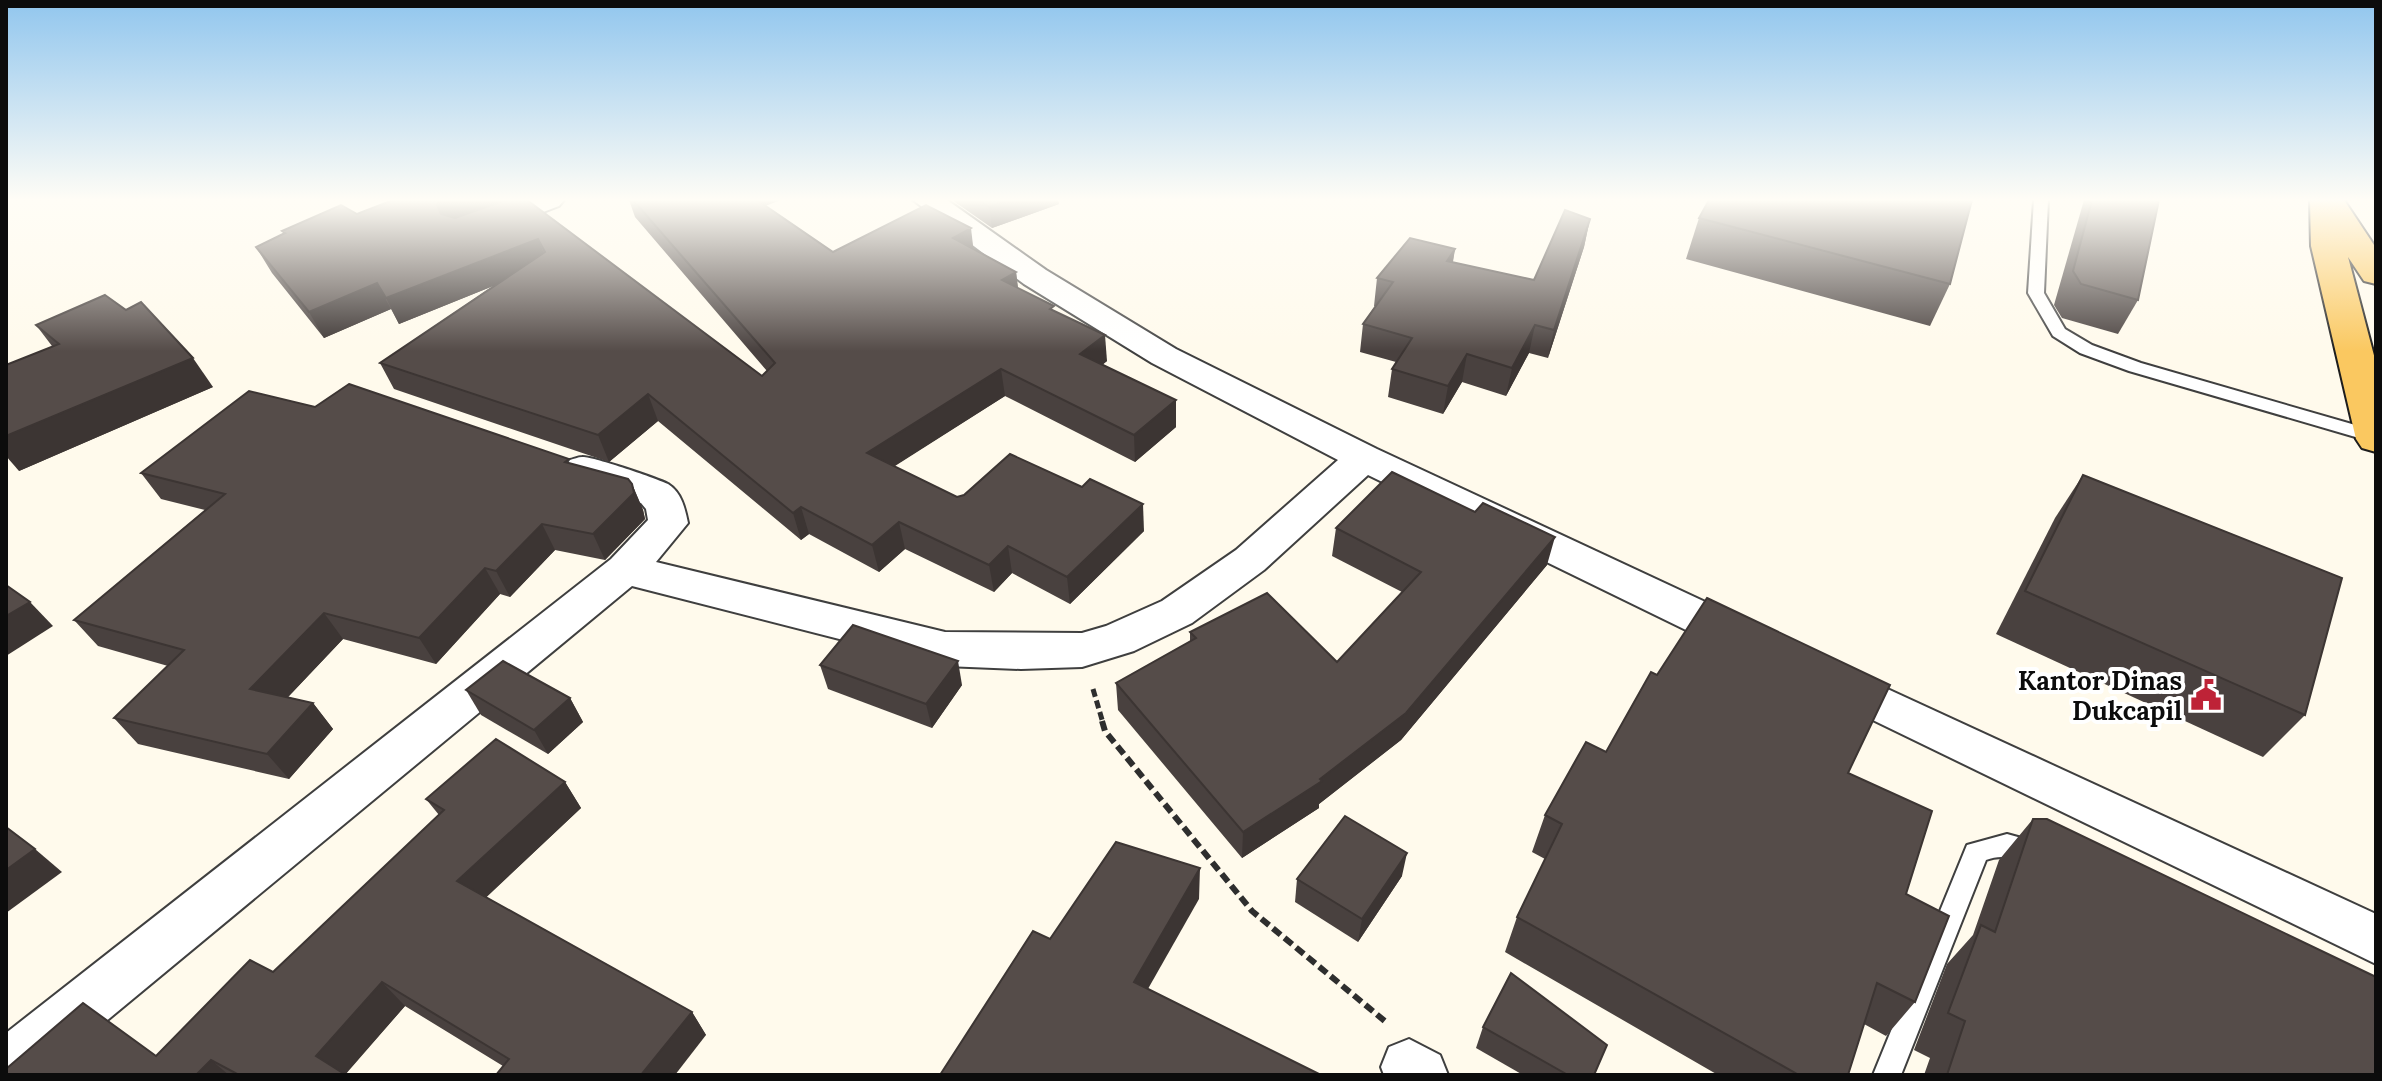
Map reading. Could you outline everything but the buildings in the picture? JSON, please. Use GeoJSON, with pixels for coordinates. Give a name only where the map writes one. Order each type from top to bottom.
{"type":"FeatureCollection","features":[{"type":"Feature","properties":{"kind":"main road"},"geometry":{"type":"LineString","coordinates":[[2329,250],[2376,438]]}},
{"type":"Feature","properties":{"kind":"main road"},"geometry":{"type":"LineString","coordinates":[[2360,250],[2376,274]]}},
{"type":"Feature","properties":{"kind":"street"},"geometry":{"type":"LineString","coordinates":[[998,250],[1035,277],[1164,356],[1364,458],[2376,940]]}},
{"type":"Feature","properties":{"kind":"street"},"geometry":{"type":"LineString","coordinates":[[6,1068],[625,569],[668,523],[665,505],[655,494],[551,458]]}},
{"type":"Feature","properties":{"kind":"street"},"geometry":{"type":"LineString","coordinates":[[625,569],[945,649],[1021,652],[1082,650],[1119,639],[1177,612],[1250,560],[1364,458]]}},
{"type":"Feature","properties":{"kind":"lane"},"geometry":{"type":"LineString","coordinates":[[2038,250],[2036,293],[2059,332],[2086,349],[2135,367],[2376,438]]}},
{"type":"Feature","properties":{"kind":"lane"},"geometry":{"type":"LineString","coordinates":[[1887,1075],[1976,853],[1997,843],[2023,847],[2060,862]]}},
{"type":"Feature","properties":{"kind":"path"},"geometry":{"type":"LineString","coordinates":[[1082,650],[1105,731],[1252,911],[1403,1037],[1414,1071]]}},
{"type":"Feature","properties":{"kind":"place","name":"Kantor Dinas Dukcapil"},"geometry":{"type":"Point","coordinates":[2206,695]}}]}
